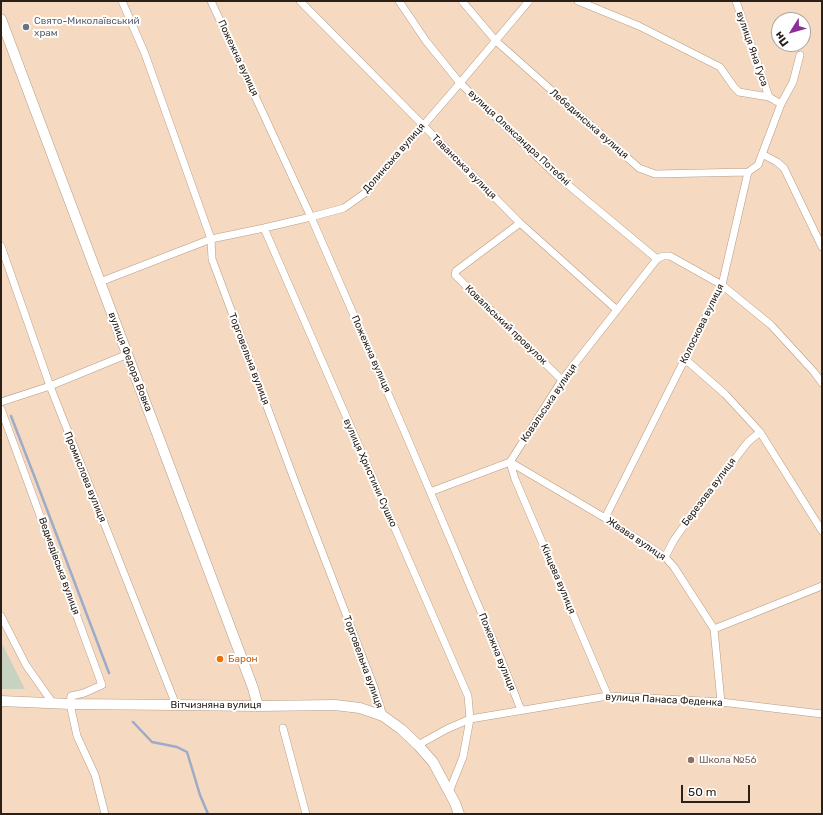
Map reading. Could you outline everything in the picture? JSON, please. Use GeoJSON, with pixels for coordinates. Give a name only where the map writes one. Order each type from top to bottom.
{"type":"FeatureCollection","features":[{"type":"Feature","properties":{"kind":"street","name":"Торговельна вулиця"},"geometry":{"type":"LineString","coordinates":[[122,1],[145,54],[211,239],[212,259],[374,687],[383,716]]}},
{"type":"Feature","properties":{"kind":"street","name":"Пожежна вулиця"},"geometry":{"type":"LineString","coordinates":[[211,1],[311,217],[403,428],[501,659],[520,710]]}},
{"type":"Feature","properties":{"kind":"street","name":"Таванська вулиця"},"geometry":{"type":"LineString","coordinates":[[300,1],[520,223],[617,310]]}},
{"type":"Feature","properties":{"kind":"street","name":"вулиця Олександра Потебні"},"geometry":{"type":"LineString","coordinates":[[399,1],[426,41],[460,83],[555,174],[657,259]]}},
{"type":"Feature","properties":{"kind":"street","name":"Лебединська вулиця"},"geometry":{"type":"LineString","coordinates":[[462,1],[496,41],[639,168],[655,174],[748,172]]}},
{"type":"Feature","properties":{"kind":"street","name":"Долинська вулиця"},"geometry":{"type":"LineString","coordinates":[[100,282],[211,239],[264,228],[344,208],[365,193],[529,1]]}},
{"type":"Feature","properties":{"kind":"street"},"geometry":{"type":"LineString","coordinates":[[578,1],[639,26],[720,67],[739,92],[769,97],[781,104]]}},
{"type":"Feature","properties":{"kind":"street","name":"вулиця Яна Гуса"},"geometry":{"type":"LineString","coordinates":[[736,1],[769,97]]}},
{"type":"Feature","properties":{"kind":"street","name":"вулиця Федора Вовка"},"geometry":{"type":"LineString","coordinates":[[1,19],[253,688],[258,706]]}},
{"type":"Feature","properties":{"kind":"street","name":"Колоскова вулиця"},"geometry":{"type":"LineString","coordinates":[[605,518],[722,284],[748,172],[758,165],[781,104],[793,82],[800,55]]}},
{"type":"Feature","properties":{"kind":"street"},"geometry":{"type":"LineString","coordinates":[[762,154],[777,162],[784,168],[821,243]]}},
{"type":"Feature","properties":{"kind":"street","name":"Ковальський провулок"},"geometry":{"type":"LineString","coordinates":[[520,223],[456,271],[455,275],[562,380]]}},
{"type":"Feature","properties":{"kind":"street","name":"вулиця Христини Сушко"},"geometry":{"type":"LineString","coordinates":[[264,228],[468,696],[470,719],[463,758],[449,792]]}},
{"type":"Feature","properties":{"kind":"street","name":"Промислова вулиця"},"geometry":{"type":"LineString","coordinates":[[1,246],[50,386],[176,705]]}},
{"type":"Feature","properties":{"kind":"street"},"geometry":{"type":"LineString","coordinates":[[657,259],[663,256],[670,256],[722,284],[771,326],[814,372],[822,383]]}},
{"type":"Feature","properties":{"kind":"street","name":"Ковальська вулиця"},"geometry":{"type":"LineString","coordinates":[[510,462],[562,380],[657,259]]}},
{"type":"Feature","properties":{"kind":"street"},"geometry":{"type":"LineString","coordinates":[[1,402],[50,386],[128,354]]}},
{"type":"Feature","properties":{"kind":"street"},"geometry":{"type":"LineString","coordinates":[[685,359],[725,394],[760,432],[822,531]]}},
{"type":"Feature","properties":{"kind":"street","name":"Ведмедівська вулиця"},"geometry":{"type":"LineString","coordinates":[[1,409],[102,685],[84,693],[71,696],[70,704]]}},
{"type":"Feature","properties":{"kind":"street","name":"Березова вулиця"},"geometry":{"type":"LineString","coordinates":[[665,557],[674,540],[693,513],[748,442],[760,432]]}},
{"type":"Feature","properties":{"kind":"street"},"geometry":{"type":"LineString","coordinates":[[430,492],[510,462]]}},
{"type":"Feature","properties":{"kind":"street","name":"Жвава вулиця"},"geometry":{"type":"LineString","coordinates":[[510,462],[605,518],[665,557],[674,567],[714,629],[721,702]]}},
{"type":"Feature","properties":{"kind":"street","name":"Кінцева вулиця"},"geometry":{"type":"LineString","coordinates":[[510,462],[515,479],[608,696]]}},
{"type":"Feature","properties":{"kind":"street"},"geometry":{"type":"LineString","coordinates":[[714,629],[822,586]]}},
{"type":"Feature","properties":{"kind":"street"},"geometry":{"type":"LineString","coordinates":[[1,616],[26,665],[52,702]]}},
{"type":"Feature","properties":{"kind":"street","name":"вулиця Панаса Феденка"},"geometry":{"type":"LineString","coordinates":[[418,746],[447,729],[470,719],[608,696],[721,702],[822,714]]}},
{"type":"Feature","properties":{"kind":"street","name":"Вітчизняна вулиця"},"geometry":{"type":"LineString","coordinates":[[1,701],[52,702],[70,704],[258,706],[334,705],[360,708],[383,716],[401,729],[433,762],[455,803],[459,814]]}},
{"type":"Feature","properties":{"kind":"street"},"geometry":{"type":"LineString","coordinates":[[70,704],[77,736],[95,776],[105,814]]}},
{"type":"Feature","properties":{"kind":"street"},"geometry":{"type":"LineString","coordinates":[[283,728],[306,814]]}},
{"type":"Feature","properties":{"kind":"green space"},"geometry":{"type":"Polygon","coordinates":[[[1,642],[25,689],[1,689],[1,642]]]}},
{"type":"Feature","properties":{"kind":"waterway"},"geometry":{"type":"LineString","coordinates":[[11,416],[109,673]]}},
{"type":"Feature","properties":{"kind":"waterway"},"geometry":{"type":"LineString","coordinates":[[133,722],[152,742],[177,747],[187,752],[200,795],[208,814]]}},
{"type":"Feature","properties":{"kind":"place","name":"Свято-Миколаївський храм"},"geometry":{"type":"Point","coordinates":[26,27]}},
{"type":"Feature","properties":{"kind":"place","name":"Барон"},"geometry":{"type":"Point","coordinates":[220,659]}},
{"type":"Feature","properties":{"kind":"place","name":"Школа №56"},"geometry":{"type":"Point","coordinates":[691,760]}}]}
